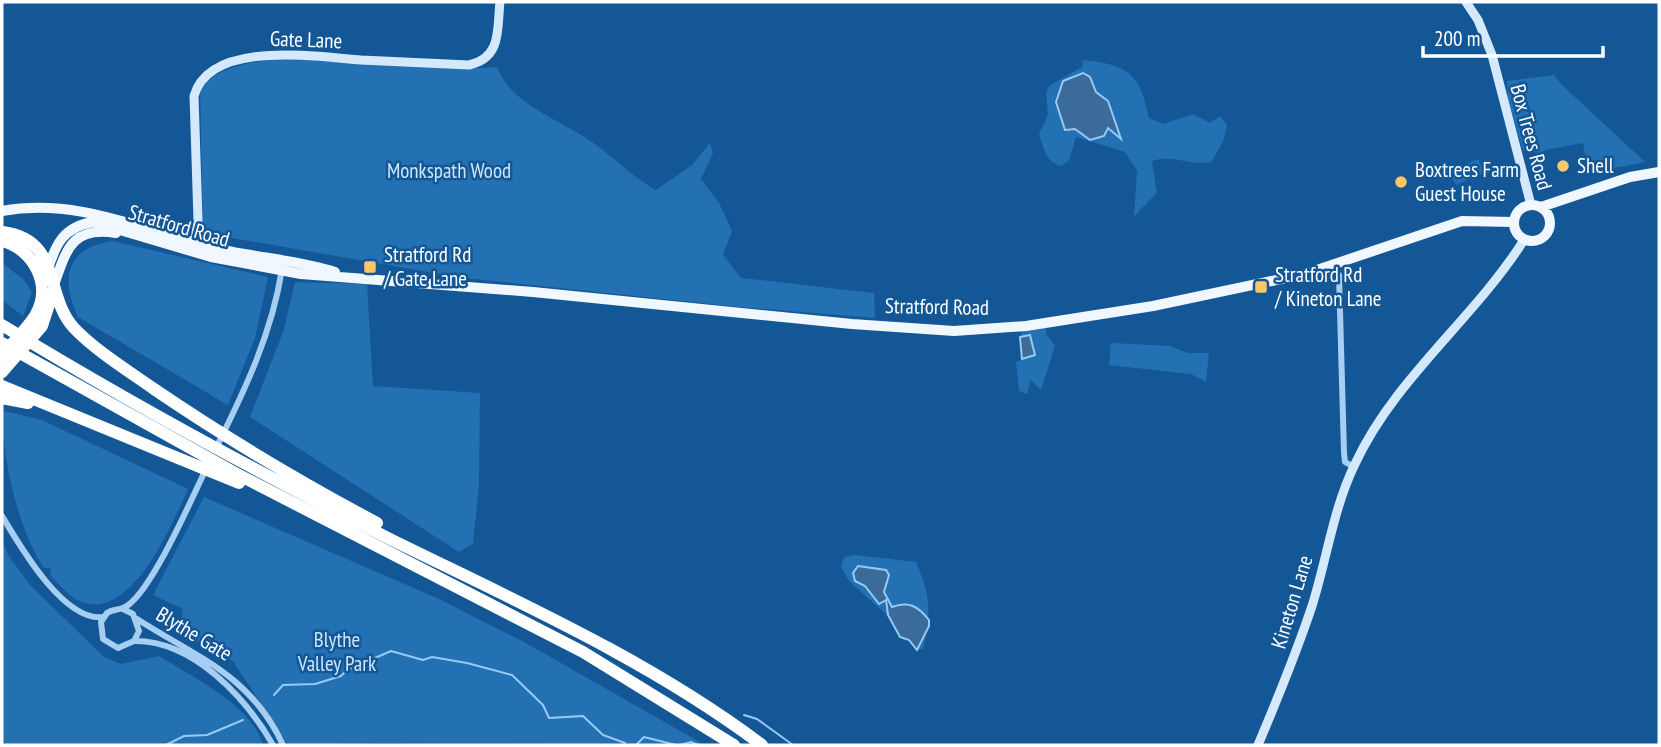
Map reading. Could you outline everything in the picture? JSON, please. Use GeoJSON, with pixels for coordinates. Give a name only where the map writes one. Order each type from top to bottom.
{"type":"FeatureCollection","features":[{"type":"Feature","properties":{"kind":"highway"},"geometry":{"type":"LineString","coordinates":[[2,232],[26,240],[49,266],[62,307],[73,327],[138,378],[231,440],[482,584]]}},
{"type":"Feature","properties":{"kind":"highway"},"geometry":{"type":"LineString","coordinates":[[2,241],[27,254],[37,269],[42,292],[31,331]]}},
{"type":"Feature","properties":{"kind":"highway"},"geometry":{"type":"LineString","coordinates":[[4,363],[48,314],[55,282]]}},
{"type":"Feature","properties":{"kind":"highway"},"geometry":{"type":"LineString","coordinates":[[2,325],[91,379],[312,500],[653,672],[762,745]]}},
{"type":"Feature","properties":{"kind":"highway"},"geometry":{"type":"LineString","coordinates":[[2,343],[129,417],[583,652],[734,745]]}},
{"type":"Feature","properties":{"kind":"highway"},"geometry":{"type":"LineString","coordinates":[[2,386],[243,485],[263,488]]}},
{"type":"Feature","properties":{"kind":"highway"},"geometry":{"type":"LineString","coordinates":[[2,398],[62,411]]}},
{"type":"Feature","properties":{"kind":"main road"},"geometry":{"type":"LineString","coordinates":[[1572,197],[1551,219],[1550,228],[1542,239],[1524,240],[1516,234],[1514,222],[1519,211],[1572,197],[1630,177],[1659,172]]}},
{"type":"Feature","properties":{"kind":"main road"},"geometry":{"type":"LineString","coordinates":[[1536,206],[1551,219]]}},
{"type":"Feature","properties":{"kind":"main road","name":"Stratford Road"},"geometry":{"type":"LineString","coordinates":[[2,211],[46,207],[90,211],[194,247]]}},
{"type":"Feature","properties":{"kind":"main road","name":"Stratford Road"},"geometry":{"type":"LineString","coordinates":[[42,292],[61,238],[83,224],[103,223],[156,242],[348,276],[852,324],[954,331],[1026,326],[1153,306],[1305,274],[1462,221],[1514,222]]}},
{"type":"Feature","properties":{"kind":"main road"},"geometry":{"type":"LineString","coordinates":[[55,282],[68,247],[87,233],[103,231],[156,242]]}},
{"type":"Feature","properties":{"kind":"street","name":"Gate Lane"},"geometry":{"type":"LineString","coordinates":[[194,247],[198,220],[194,96],[198,83],[207,75],[255,56],[292,53],[359,60],[469,65],[480,63],[493,54],[500,2]]}},
{"type":"Feature","properties":{"kind":"street","name":"Box Trees Road"},"geometry":{"type":"LineString","coordinates":[[1466,2],[1478,20],[1492,55],[1536,206]]}},
{"type":"Feature","properties":{"kind":"street","name":"Kineton Lane"},"geometry":{"type":"LineString","coordinates":[[1258,745],[1312,605],[1336,515],[1353,467],[1379,422],[1408,382],[1469,316],[1524,240]]}},
{"type":"Feature","properties":{"kind":"street"},"geometry":{"type":"LineString","coordinates":[[123,609],[148,583],[234,412],[270,326],[283,265]]}},
{"type":"Feature","properties":{"kind":"street"},"geometry":{"type":"LineString","coordinates":[[1339,275],[1344,453],[1345,462],[1353,467]]}},
{"type":"Feature","properties":{"kind":"street"},"geometry":{"type":"LineString","coordinates":[[2,516],[22,549],[71,606],[94,617],[104,617]]}},
{"type":"Feature","properties":{"kind":"street"},"geometry":{"type":"LineString","coordinates":[[123,609],[137,619],[139,631],[134,641],[124,647],[107,643],[100,628],[104,617],[112,610],[123,609]]}},
{"type":"Feature","properties":{"kind":"street","name":"Blythe Gate"},"geometry":{"type":"LineString","coordinates":[[137,619],[223,669],[265,714],[283,745]]}},
{"type":"Feature","properties":{"kind":"street","name":"Blythe Gate"},"geometry":{"type":"LineString","coordinates":[[134,641],[160,643],[185,655],[216,676],[258,719],[273,745]]}},
{"type":"Feature","properties":{"kind":"green space","name":"Monkspath Wood"},"geometry":{"type":"Polygon","coordinates":[[[294,59],[461,69],[497,67],[513,92],[525,102],[592,142],[639,180],[656,190],[692,165],[710,143],[713,153],[701,179],[719,203],[732,231],[723,255],[741,278],[874,293],[875,318],[739,307],[457,277],[203,233],[200,85],[233,67],[269,60],[294,59]]]}},
{"type":"Feature","properties":{"kind":"green space"},"geometry":{"type":"Polygon","coordinates":[[[1083,60],[1111,65],[1130,74],[1141,91],[1149,118],[1163,124],[1193,114],[1210,123],[1220,116],[1227,125],[1223,142],[1211,162],[1167,159],[1152,161],[1157,193],[1134,216],[1137,171],[1125,152],[1076,137],[1069,160],[1062,166],[1049,158],[1039,134],[1048,115],[1046,93],[1049,86],[1082,67],[1083,60]]]}},
{"type":"Feature","properties":{"kind":"green space"},"geometry":{"type":"Polygon","coordinates":[[[1554,75],[1645,162],[1616,168],[1587,164],[1583,143],[1540,153],[1523,151],[1508,99],[1507,81],[1554,75]]]}},
{"type":"Feature","properties":{"kind":"green space"},"geometry":{"type":"Polygon","coordinates":[[[1478,159],[1484,173],[1456,185],[1450,171],[1478,159]]]}},
{"type":"Feature","properties":{"kind":"green space"},"geometry":{"type":"Polygon","coordinates":[[[112,241],[268,277],[255,338],[228,405],[78,317],[69,289],[71,267],[76,258],[85,251],[112,241]]]}},
{"type":"Feature","properties":{"kind":"green space"},"geometry":{"type":"Polygon","coordinates":[[[2,263],[23,279],[32,292],[23,316],[2,300],[2,263]]]}},
{"type":"Feature","properties":{"kind":"green space"},"geometry":{"type":"Polygon","coordinates":[[[295,282],[367,284],[373,386],[480,393],[479,485],[473,544],[459,552],[250,417],[284,329],[295,282]]]}},
{"type":"Feature","properties":{"kind":"green space"},"geometry":{"type":"Polygon","coordinates":[[[1046,328],[1046,334],[1055,346],[1041,390],[1031,380],[1027,394],[1019,391],[1016,362],[1035,355],[1030,335],[1020,337],[1023,330],[1046,328]]]}},
{"type":"Feature","properties":{"kind":"green space"},"geometry":{"type":"Polygon","coordinates":[[[1111,343],[1170,346],[1188,353],[1209,353],[1206,382],[1191,374],[1109,365],[1111,343]]]}},
{"type":"Feature","properties":{"kind":"green space"},"geometry":{"type":"Polygon","coordinates":[[[4,411],[42,420],[188,489],[149,564],[120,596],[103,603],[85,603],[66,592],[51,576],[50,568],[44,568],[27,534],[13,492],[5,449],[4,411]]]}},
{"type":"Feature","properties":{"kind":"green space","name":"Blythe Valley Park"},"geometry":{"type":"Polygon","coordinates":[[[204,497],[439,599],[524,642],[705,745],[288,745],[233,661],[179,630],[183,609],[153,595],[204,497]]]}},
{"type":"Feature","properties":{"kind":"green space"},"geometry":{"type":"Polygon","coordinates":[[[2,540],[8,555],[30,585],[104,657],[121,664],[159,656],[233,704],[246,716],[263,745],[2,745],[2,540]]]}},
{"type":"Feature","properties":{"kind":"green space"},"geometry":{"type":"Polygon","coordinates":[[[855,555],[916,562],[925,585],[928,605],[923,649],[917,650],[909,640],[900,637],[888,616],[849,581],[841,567],[844,557],[855,555]]]}},
{"type":"Feature","properties":{"kind":"shaded area"},"geometry":{"type":"Polygon","coordinates":[[[1083,73],[1090,77],[1096,92],[1108,101],[1121,139],[1108,128],[1104,136],[1090,140],[1075,129],[1065,130],[1056,102],[1063,81],[1083,73]]]}},
{"type":"Feature","properties":{"kind":"shaded area"},"geometry":{"type":"Polygon","coordinates":[[[1030,335],[1035,355],[1022,359],[1020,337],[1030,335]]]}},
{"type":"Feature","properties":{"kind":"shaded area"},"geometry":{"type":"Polygon","coordinates":[[[858,566],[886,570],[889,575],[884,592],[892,607],[913,606],[929,620],[929,626],[917,650],[909,640],[900,637],[888,615],[886,600],[879,604],[865,586],[855,581],[853,573],[858,566]]]}},
{"type":"Feature","properties":{"kind":"waterway"},"geometry":{"type":"LineString","coordinates":[[274,695],[283,685],[315,684],[341,676],[349,668],[358,669],[366,662],[391,651],[423,660],[432,657],[467,663],[512,675],[543,705],[549,718],[583,716],[603,735],[625,743]]}},
{"type":"Feature","properties":{"kind":"waterway"},"geometry":{"type":"LineString","coordinates":[[744,715],[757,719],[793,745]]}},
{"type":"Feature","properties":{"kind":"waterway"},"geometry":{"type":"LineString","coordinates":[[166,745],[184,736],[207,735],[243,720]]}},
{"type":"Feature","properties":{"kind":"waterway"},"geometry":{"type":"LineString","coordinates":[[636,745],[644,737],[676,745]]}},
{"type":"Feature","properties":{"kind":"waterway"},"geometry":{"type":"LineString","coordinates":[[680,745],[691,742],[698,745]]}},
{"type":"Feature","properties":{"kind":"place","name":"Shell"},"geometry":{"type":"Point","coordinates":[1563,166]}},
{"type":"Feature","properties":{"kind":"place","name":"Boxtrees Farm Guest House"},"geometry":{"type":"Point","coordinates":[1401,182]}},
{"type":"Feature","properties":{"kind":"place","name":"Stratford Rd / Gate Lane"},"geometry":{"type":"Point","coordinates":[370,267]}},
{"type":"Feature","properties":{"kind":"place","name":"Stratford Rd / Kineton Lane"},"geometry":{"type":"Point","coordinates":[1261,287]}}]}
